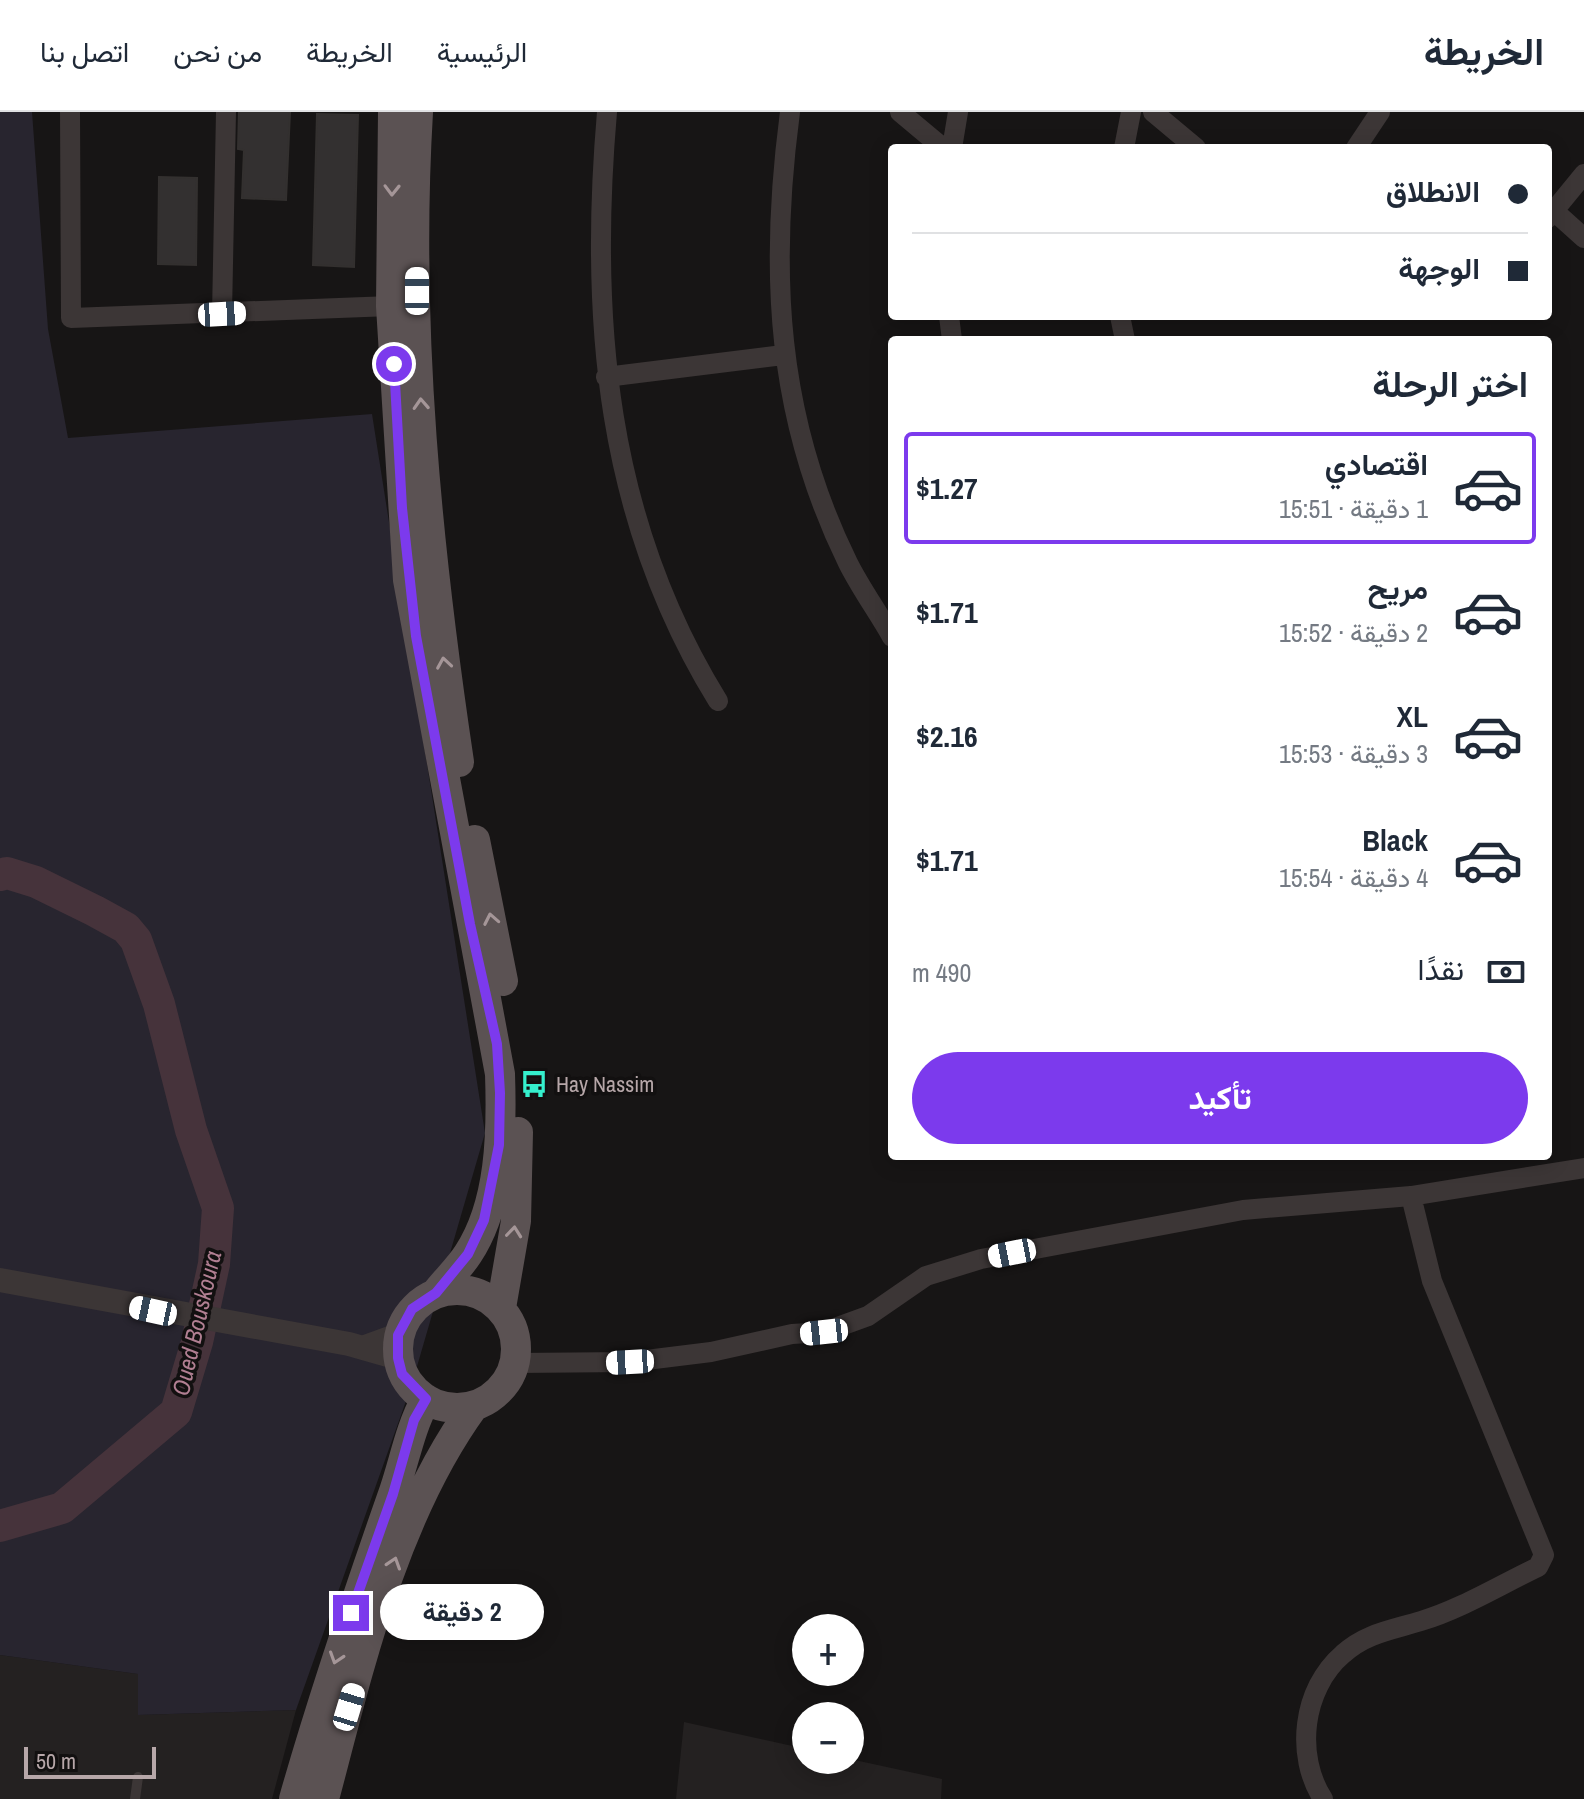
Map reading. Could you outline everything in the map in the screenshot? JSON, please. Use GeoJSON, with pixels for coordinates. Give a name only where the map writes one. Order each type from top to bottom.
{"type":"FeatureCollection","features":[{"type":"Feature","properties":{"kind":"main road"},"geometry":{"type":"LineString","coordinates":[[393,112],[391,306],[402,508],[414,622],[500,1074],[499,1145],[484,1220],[468,1254],[436,1293],[412,1309],[398,1347],[411,1387],[426,1399],[449,1408],[474,1406]]}},
{"type":"Feature","properties":{"kind":"main road"},"geometry":{"type":"LineString","coordinates":[[418,112],[418,338],[424,463],[441,640],[460,770],[517,1057],[516,1221],[501,1308]]}},
{"type":"Feature","properties":{"kind":"main road"},"geometry":{"type":"LineString","coordinates":[[324,1799],[349,1707],[411,1510],[443,1447],[474,1406],[495,1394],[515,1363],[515,1334],[501,1308],[471,1291],[436,1293]]}},
{"type":"Feature","properties":{"kind":"main road"},"geometry":{"type":"LineString","coordinates":[[294,1799],[325,1689],[393,1494],[414,1420],[426,1399]]}},
{"type":"Feature","properties":{"kind":"street"},"geometry":{"type":"LineString","coordinates":[[70,112],[71,318],[391,306]]}},
{"type":"Feature","properties":{"kind":"street"},"geometry":{"type":"LineString","coordinates":[[222,314],[226,112]]}},
{"type":"Feature","properties":{"kind":"street"},"geometry":{"type":"LineString","coordinates":[[607,112],[600,186],[600,282],[606,377],[627,491],[688,653],[718,701]]}},
{"type":"Feature","properties":{"kind":"street"},"geometry":{"type":"LineString","coordinates":[[790,112],[781,181],[778,268],[783,355],[792,412],[806,459],[848,564],[888,630]]}},
{"type":"Feature","properties":{"kind":"street"},"geometry":{"type":"LineString","coordinates":[[900,112],[938,144]]}},
{"type":"Feature","properties":{"kind":"street"},"geometry":{"type":"LineString","coordinates":[[953,144],[958,112]]}},
{"type":"Feature","properties":{"kind":"street"},"geometry":{"type":"LineString","coordinates":[[1125,144],[1131,112]]}},
{"type":"Feature","properties":{"kind":"street"},"geometry":{"type":"LineString","coordinates":[[1153,112],[1191,144]]}},
{"type":"Feature","properties":{"kind":"street"},"geometry":{"type":"LineString","coordinates":[[1359,144],[1380,112]]}},
{"type":"Feature","properties":{"kind":"street"},"geometry":{"type":"LineString","coordinates":[[1552,214],[1584,174]]}},
{"type":"Feature","properties":{"kind":"street"},"geometry":{"type":"LineString","coordinates":[[1552,216],[1584,238]]}},
{"type":"Feature","properties":{"kind":"street"},"geometry":{"type":"LineString","coordinates":[[606,377],[783,355]]}},
{"type":"Feature","properties":{"kind":"street"},"geometry":{"type":"LineString","coordinates":[[515,1363],[630,1362],[824,1332],[868,1316],[926,1276],[981,1259],[1243,1210],[1411,1196],[1584,1168]]}},
{"type":"Feature","properties":{"kind":"street"},"geometry":{"type":"LineString","coordinates":[[1323,1799],[1311,1780],[1305,1746],[1310,1709],[1323,1679],[1341,1655],[1368,1636],[1422,1621],[1538,1567],[1544,1555],[1432,1281],[1411,1196]]}},
{"type":"Feature","properties":{"kind":"street"},"geometry":{"type":"LineString","coordinates":[[0,1280],[263,1330],[365,1347],[398,1347]]}},
{"type":"Feature","properties":{"kind":"lane"},"geometry":{"type":"LineString","coordinates":[[135,1799],[138,1777]]}},
{"type":"Feature","properties":{"kind":"shaded area"},"geometry":{"type":"Polygon","coordinates":[[[0,112],[32,112],[48,329],[68,438],[372,414],[485,1133],[411,1387],[296,1710],[138,1715],[138,1674],[0,1655],[0,112]]]}},
{"type":"Feature","properties":{"kind":"shaded area"},"geometry":{"type":"Polygon","coordinates":[[[0,1655],[138,1674],[138,1715],[296,1710],[272,1799],[0,1799],[0,1655]]]}},
{"type":"Feature","properties":{"kind":"shaded area"},"geometry":{"type":"Polygon","coordinates":[[[684,1722],[792,1746],[792,1774],[864,1774],[864,1762],[942,1779],[941,1799],[676,1799],[684,1722]]]}},
{"type":"Feature","properties":{"kind":"building"},"geometry":{"type":"Polygon","coordinates":[[[239,112],[290,112],[286,200],[242,198],[244,150],[238,149],[239,112]]]}},
{"type":"Feature","properties":{"kind":"building"},"geometry":{"type":"Polygon","coordinates":[[[317,114],[358,115],[354,267],[313,265],[317,114]]]}},
{"type":"Feature","properties":{"kind":"building"},"geometry":{"type":"Polygon","coordinates":[[[159,177],[197,178],[196,265],[158,264],[159,177]]]}},
{"type":"Feature","properties":{"kind":"waterway","name":"Oued Bouskoura"},"geometry":{"type":"LineString","coordinates":[[0,875],[7,873],[36,882],[126,928],[136,940],[159,1004],[191,1130],[218,1208],[214,1264],[197,1342],[176,1412],[62,1508],[0,1526]]}},
{"type":"Feature","properties":{"kind":"place","name":"Hay Nassim"},"geometry":{"type":"Point","coordinates":[534,1084]}},
{"type":"Feature","properties":{"kind":"route"},"geometry":{"type":"LineString","coordinates":[[351,1613],[393,1494],[414,1420],[426,1399],[411,1387],[402,1374],[397,1350],[398,1335],[412,1309],[436,1293],[468,1254],[484,1220],[495,1172],[501,1113],[497,1044],[470,924],[408,580],[394,364]]}}]}
